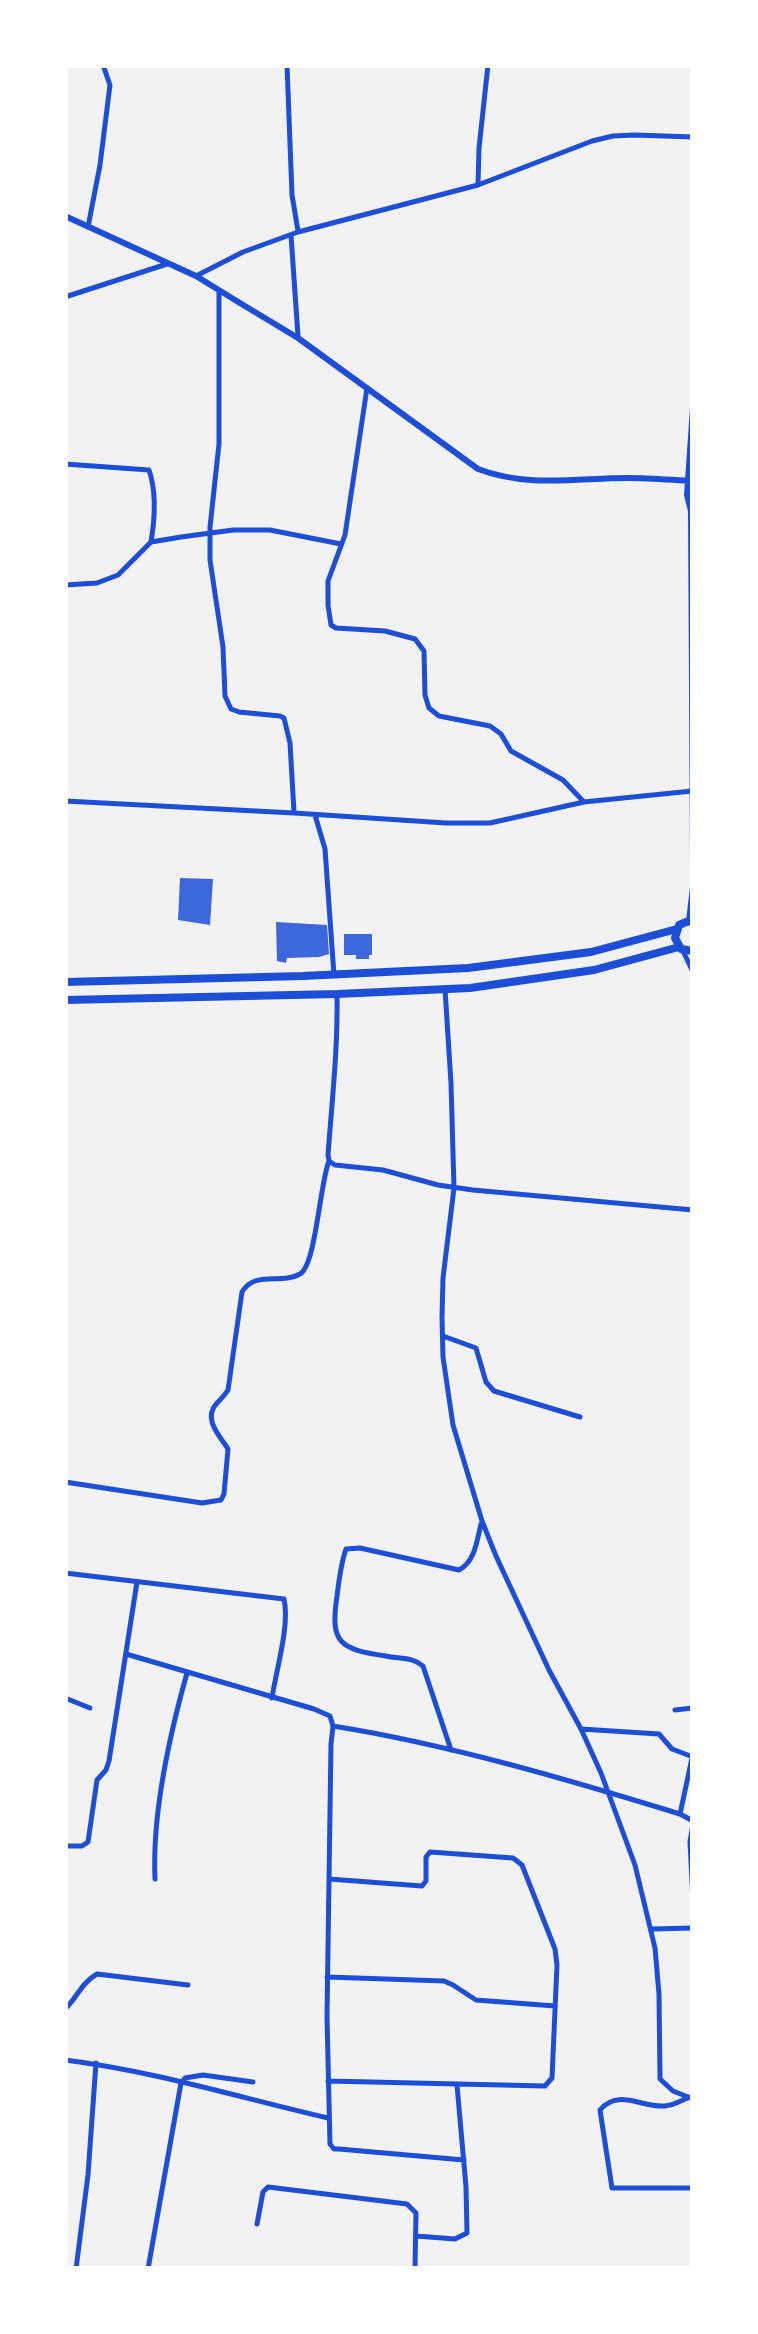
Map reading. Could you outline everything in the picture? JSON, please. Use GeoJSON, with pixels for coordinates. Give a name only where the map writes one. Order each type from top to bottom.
{"type":"FeatureCollection","features":[{"type":"Feature","properties":{"kind":"main road"},"geometry":{"type":"LineString","coordinates":[[65,982],[468,968],[590,952],[691,921]]}},
{"type":"Feature","properties":{"kind":"main road"},"geometry":{"type":"LineString","coordinates":[[677,928],[675,938],[680,948]]}},
{"type":"Feature","properties":{"kind":"main road"},"geometry":{"type":"LineString","coordinates":[[65,1000],[470,988],[594,970],[680,948],[693,951]]}},
{"type":"Feature","properties":{"kind":"street"},"geometry":{"type":"LineString","coordinates":[[88,227],[110,84],[104,65]]}},
{"type":"Feature","properties":{"kind":"street"},"geometry":{"type":"LineString","coordinates":[[287,65],[298,338]]}},
{"type":"Feature","properties":{"kind":"street"},"geometry":{"type":"LineString","coordinates":[[478,185],[488,65]]}},
{"type":"Feature","properties":{"kind":"street"},"geometry":{"type":"LineString","coordinates":[[196,276],[294,233],[478,185],[592,141],[612,136],[693,136]]}},
{"type":"Feature","properties":{"kind":"street"},"geometry":{"type":"LineString","coordinates":[[65,216],[196,276],[298,338],[478,468],[538,482],[627,478],[690,481]]}},
{"type":"Feature","properties":{"kind":"street"},"geometry":{"type":"LineString","coordinates":[[65,297],[168,264]]}},
{"type":"Feature","properties":{"kind":"street"},"geometry":{"type":"LineString","coordinates":[[219,290],[219,444],[210,534],[225,696],[231,709],[238,712],[284,718],[290,744],[294,812]]}},
{"type":"Feature","properties":{"kind":"street"},"geometry":{"type":"LineString","coordinates":[[368,388],[342,544],[328,581],[331,625],[415,639],[424,651],[429,708],[439,716],[490,726],[501,734],[511,751],[563,780],[584,802]]}},
{"type":"Feature","properties":{"kind":"street"},"geometry":{"type":"LineString","coordinates":[[693,408],[687,495],[692,509],[693,862]]}},
{"type":"Feature","properties":{"kind":"street"},"geometry":{"type":"LineString","coordinates":[[65,464],[149,470],[155,517],[151,542],[118,575],[97,582],[65,584]]}},
{"type":"Feature","properties":{"kind":"street"},"geometry":{"type":"LineString","coordinates":[[151,542],[233,530],[270,530],[342,544]]}},
{"type":"Feature","properties":{"kind":"street"},"geometry":{"type":"LineString","coordinates":[[65,801],[490,823],[584,802],[692,791]]}},
{"type":"Feature","properties":{"kind":"street"},"geometry":{"type":"LineString","coordinates":[[315,815],[326,860],[334,974]]}},
{"type":"Feature","properties":{"kind":"street"},"geometry":{"type":"LineString","coordinates":[[691,921],[693,887]]}},
{"type":"Feature","properties":{"kind":"street"},"geometry":{"type":"LineString","coordinates":[[680,948],[693,972]]}},
{"type":"Feature","properties":{"kind":"street"},"geometry":{"type":"LineString","coordinates":[[445,989],[454,1188],[443,1278],[443,1357],[453,1425],[482,1521],[520,1610],[582,1729],[635,1864],[652,1929],[660,2079],[673,2091],[692,2097]]}},
{"type":"Feature","properties":{"kind":"street"},"geometry":{"type":"LineString","coordinates":[[65,1482],[202,1503],[220,1500],[224,1494],[228,1449],[211,1416],[228,1390],[242,1292],[253,1281],[300,1274],[313,1242],[329,1161],[337,1043],[336,994]]}},
{"type":"Feature","properties":{"kind":"street"},"geometry":{"type":"LineString","coordinates":[[693,997],[693,1034]]}},
{"type":"Feature","properties":{"kind":"street"},"geometry":{"type":"LineString","coordinates":[[329,1161],[454,1188],[693,1210]]}},
{"type":"Feature","properties":{"kind":"street"},"geometry":{"type":"LineString","coordinates":[[443,1336],[476,1348],[486,1382],[494,1391],[580,1417]]}},
{"type":"Feature","properties":{"kind":"street"},"geometry":{"type":"LineString","coordinates":[[451,1750],[420,1662],[344,1645],[338,1639],[333,1620],[346,1549],[360,1548],[459,1570],[466,1567],[472,1556],[482,1521]]}},
{"type":"Feature","properties":{"kind":"street"},"geometry":{"type":"LineString","coordinates":[[65,1573],[284,1599],[285,1619],[272,1698]]}},
{"type":"Feature","properties":{"kind":"street"},"geometry":{"type":"LineString","coordinates":[[65,1846],[88,1842],[97,1780],[108,1761],[137,1582]]}},
{"type":"Feature","properties":{"kind":"street"},"geometry":{"type":"LineString","coordinates":[[126,1654],[325,1713],[333,1720],[328,1977],[330,2144],[334,2148],[464,2160]]}},
{"type":"Feature","properties":{"kind":"street"},"geometry":{"type":"LineString","coordinates":[[155,1879],[154,1850],[166,1764],[188,1673]]}},
{"type":"Feature","properties":{"kind":"street"},"geometry":{"type":"LineString","coordinates":[[65,1698],[90,1708]]}},
{"type":"Feature","properties":{"kind":"street"},"geometry":{"type":"LineString","coordinates":[[675,1710],[693,1708]]}},
{"type":"Feature","properties":{"kind":"street"},"geometry":{"type":"LineString","coordinates":[[334,1726],[451,1750],[680,1814],[693,1823],[693,1900]]}},
{"type":"Feature","properties":{"kind":"street"},"geometry":{"type":"LineString","coordinates":[[582,1729],[658,1734],[672,1748],[693,1757],[680,1814]]}},
{"type":"Feature","properties":{"kind":"street"},"geometry":{"type":"LineString","coordinates":[[328,2081],[540,2088],[549,2084],[557,1965],[555,1948],[519,1861],[512,1858],[430,1852],[422,1886],[329,1879]]}},
{"type":"Feature","properties":{"kind":"street"},"geometry":{"type":"LineString","coordinates":[[652,1929],[693,1928]]}},
{"type":"Feature","properties":{"kind":"street"},"geometry":{"type":"LineString","coordinates":[[65,2009],[96,1974],[188,1985]]}},
{"type":"Feature","properties":{"kind":"street"},"geometry":{"type":"LineString","coordinates":[[328,1977],[444,1982],[476,2000],[556,2006]]}},
{"type":"Feature","properties":{"kind":"street"},"geometry":{"type":"LineString","coordinates":[[65,2060],[154,2074],[328,2118]]}},
{"type":"Feature","properties":{"kind":"street"},"geometry":{"type":"LineString","coordinates":[[76,2269],[96,2064]]}},
{"type":"Feature","properties":{"kind":"street"},"geometry":{"type":"LineString","coordinates":[[148,2269],[181,2083],[185,2078],[203,2075],[253,2082]]}},
{"type":"Feature","properties":{"kind":"street"},"geometry":{"type":"LineString","coordinates":[[416,2236],[455,2238],[467,2233],[457,2085]]}},
{"type":"Feature","properties":{"kind":"street"},"geometry":{"type":"LineString","coordinates":[[692,2097],[663,2106],[616,2100],[600,2110],[612,2188],[693,2188]]}},
{"type":"Feature","properties":{"kind":"street"},"geometry":{"type":"LineString","coordinates":[[257,2224],[263,2192],[268,2187],[407,2204],[416,2213],[415,2269]]}},
{"type":"Feature","properties":{"kind":"building"},"geometry":{"type":"Polygon","coordinates":[[[180,878],[213,879],[210,925],[178,920],[180,878]]]}},
{"type":"Feature","properties":{"kind":"building"},"geometry":{"type":"Polygon","coordinates":[[[276,922],[327,925],[329,954],[287,958],[286,963],[277,961],[276,922]]]}},
{"type":"Feature","properties":{"kind":"building"},"geometry":{"type":"Polygon","coordinates":[[[344,934],[372,934],[369,959],[344,955],[344,934]]]}}]}
